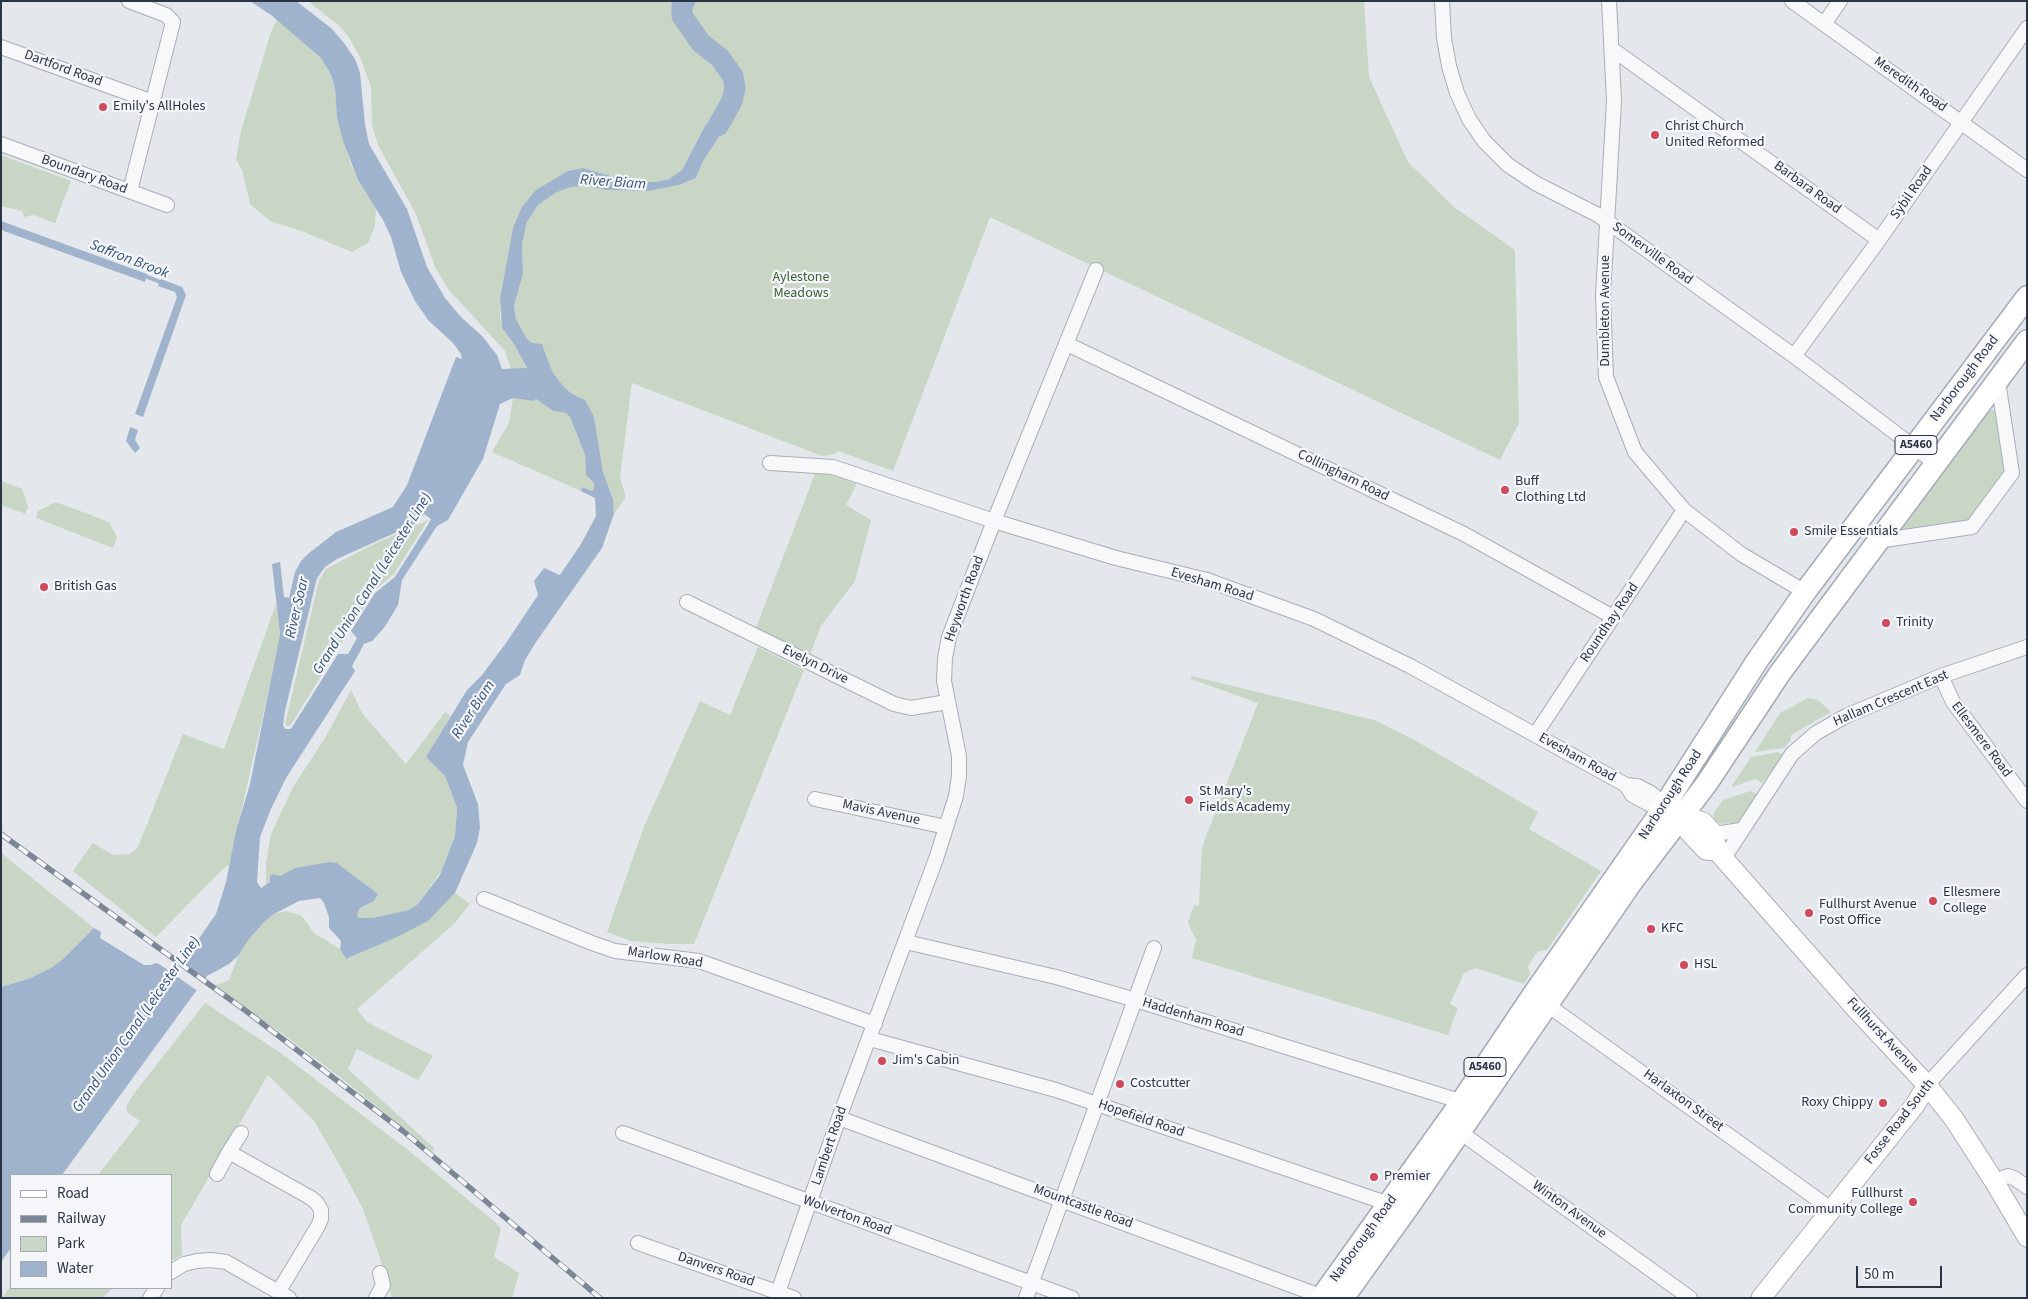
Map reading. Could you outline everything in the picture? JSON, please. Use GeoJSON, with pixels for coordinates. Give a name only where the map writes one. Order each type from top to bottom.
{"type":"FeatureCollection","features":[{"type":"Feature","properties":{"kind":"main road","name":"Narborough Road"},"geometry":{"type":"LineString","coordinates":[[1328,1297],[1399,1205],[1540,1000],[1632,883],[1757,661],[1805,592],[2027,297]]}},
{"type":"Feature","properties":{"kind":"main road","name":"Narborough Road"},"geometry":{"type":"LineString","coordinates":[[1674,810],[1707,783],[1780,673],[2027,341]]}},
{"type":"Feature","properties":{"kind":"street"},"geometry":{"type":"LineString","coordinates":[[129,1],[166,15],[173,22],[130,191]]}},
{"type":"Feature","properties":{"kind":"street","name":"Somerville Road"},"geometry":{"type":"LineString","coordinates":[[1442,1],[1444,38],[1449,66],[1457,93],[1469,119],[1484,141],[1508,165],[1535,183],[1598,215],[1794,356],[1935,463]]}},
{"type":"Feature","properties":{"kind":"street","name":"Dumbleton Avenue"},"geometry":{"type":"LineString","coordinates":[[1609,1],[1614,101],[1603,295],[1606,377],[1635,452],[1684,510],[1742,554],[1805,592]]}},
{"type":"Feature","properties":{"kind":"street","name":"Meredith Road"},"geometry":{"type":"LineString","coordinates":[[1792,1],[2027,170]]}},
{"type":"Feature","properties":{"kind":"street"},"geometry":{"type":"LineString","coordinates":[[1824,24],[1840,1]]}},
{"type":"Feature","properties":{"kind":"street","name":"Sybil Road"},"geometry":{"type":"LineString","coordinates":[[1794,356],[1879,240],[2027,28]]}},
{"type":"Feature","properties":{"kind":"street","name":"Dartford Road"},"geometry":{"type":"LineString","coordinates":[[1,47],[153,102]]}},
{"type":"Feature","properties":{"kind":"street","name":"Barbara Road"},"geometry":{"type":"LineString","coordinates":[[1612,49],[1879,240]]}},
{"type":"Feature","properties":{"kind":"street","name":"Boundary Road"},"geometry":{"type":"LineString","coordinates":[[1,144],[168,205]]}},
{"type":"Feature","properties":{"kind":"street","name":"Heyworth Road"},"geometry":{"type":"LineString","coordinates":[[875,1024],[906,942],[956,796],[959,756],[944,681],[945,658],[950,637],[994,522],[1096,270]]}},
{"type":"Feature","properties":{"kind":"street","name":"Collingham Road"},"geometry":{"type":"LineString","coordinates":[[1067,344],[1464,534],[1614,617]]}},
{"type":"Feature","properties":{"kind":"street","name":"Narborough Road"},"geometry":{"type":"LineString","coordinates":[[1877,541],[1972,527],[2012,473],[1998,380]]}},
{"type":"Feature","properties":{"kind":"street","name":"Evesham Road"},"geometry":{"type":"LineString","coordinates":[[770,463],[833,467],[994,522],[1116,558],[1206,580],[1314,619],[1410,666],[1626,785],[1651,793],[1674,810]]}},
{"type":"Feature","properties":{"kind":"street","name":"Roundhay Road"},"geometry":{"type":"LineString","coordinates":[[1535,735],[1684,510]]}},
{"type":"Feature","properties":{"kind":"street","name":"Evelyn Drive"},"geometry":{"type":"LineString","coordinates":[[687,602],[894,704],[911,708],[947,702]]}},
{"type":"Feature","properties":{"kind":"street","name":"Hallam Crescent East"},"geometry":{"type":"LineString","coordinates":[[1718,847],[1741,830],[1792,754],[1816,733],[1846,716],[1941,676],[2027,647]]}},
{"type":"Feature","properties":{"kind":"street","name":"Ellesmere Road"},"geometry":{"type":"LineString","coordinates":[[1941,676],[1953,702],[2027,801]]}},
{"type":"Feature","properties":{"kind":"street","name":"Mavis Avenue"},"geometry":{"type":"LineString","coordinates":[[815,799],[946,827]]}},
{"type":"Feature","properties":{"kind":"street","name":"Fullhurst Avenue"},"geometry":{"type":"LineString","coordinates":[[1674,810],[1703,822],[1718,847],[1856,1009],[1927,1085],[1954,1119],[2027,1237]]}},
{"type":"Feature","properties":{"kind":"street"},"geometry":{"type":"LineString","coordinates":[[1718,847],[1741,830]]}},
{"type":"Feature","properties":{"kind":"street","name":"Marlow Road"},"geometry":{"type":"LineString","coordinates":[[484,899],[608,948],[699,961],[875,1024]]}},
{"type":"Feature","properties":{"kind":"street","name":"Haddenham Road"},"geometry":{"type":"LineString","coordinates":[[906,942],[1056,977],[1136,1000],[1469,1104]]}},
{"type":"Feature","properties":{"kind":"street"},"geometry":{"type":"LineString","coordinates":[[1026,1298],[1154,948]]}},
{"type":"Feature","properties":{"kind":"street","name":"Fosse Road South"},"geometry":{"type":"LineString","coordinates":[[1761,1298],[1915,1105],[1927,1085],[2024,983]]}},
{"type":"Feature","properties":{"kind":"street","name":"Harlaxton Street"},"geometry":{"type":"LineString","coordinates":[[1540,1000],[1831,1209]]}},
{"type":"Feature","properties":{"kind":"street","name":"Lambert Road"},"geometry":{"type":"LineString","coordinates":[[777,1295],[875,1024]]}},
{"type":"Feature","properties":{"kind":"street","name":"Hopefield Road"},"geometry":{"type":"LineString","coordinates":[[870,1039],[1056,1090],[1399,1205]]}},
{"type":"Feature","properties":{"kind":"street","name":"Mountcastle Road"},"geometry":{"type":"LineString","coordinates":[[840,1118],[1328,1297]]}},
{"type":"Feature","properties":{"kind":"street","name":"Winton Avenue"},"geometry":{"type":"LineString","coordinates":[[1453,1127],[1690,1298]]}},
{"type":"Feature","properties":{"kind":"street"},"geometry":{"type":"LineString","coordinates":[[216,1174],[241,1133]]}},
{"type":"Feature","properties":{"kind":"street","name":"Wolverton Road"},"geometry":{"type":"LineString","coordinates":[[623,1133],[1072,1298]]}},
{"type":"Feature","properties":{"kind":"street"},"geometry":{"type":"LineString","coordinates":[[172,1271],[184,1264],[197,1261],[226,1262],[284,1294],[318,1226],[321,1219],[321,1210],[311,1198],[229,1152]]}},
{"type":"Feature","properties":{"kind":"street"},"geometry":{"type":"LineString","coordinates":[[1994,1181],[2008,1176],[2027,1187]]}},
{"type":"Feature","properties":{"kind":"street","name":"Danvers Road"},"geometry":{"type":"LineString","coordinates":[[638,1243],[777,1295],[794,1298]]}},
{"type":"Feature","properties":{"kind":"street"},"geometry":{"type":"LineString","coordinates":[[376,1298],[383,1285],[380,1273]]}},
{"type":"Feature","properties":{"kind":"green space"},"geometry":{"type":"Polygon","coordinates":[[[308,1],[682,1],[676,19],[696,50],[728,81],[718,116],[706,124],[682,170],[669,179],[656,182],[641,182],[583,168],[568,171],[513,228],[500,298],[500,315],[502,328],[514,344],[527,369],[511,369],[505,351],[448,289],[435,267],[416,214],[378,145],[372,125],[371,87],[361,59],[348,36],[338,25],[308,1]]]}},
{"type":"Feature","properties":{"kind":"green space","name":"Aylestone Meadows"},"geometry":{"type":"Polygon","coordinates":[[[685,1],[1364,1],[1369,77],[1408,162],[1454,207],[1515,250],[1519,423],[1500,460],[990,217],[893,471],[839,451],[822,456],[632,383],[620,478],[626,497],[614,514],[613,499],[603,472],[594,417],[585,400],[572,394],[564,387],[553,373],[543,346],[532,343],[527,339],[516,319],[514,306],[523,274],[522,244],[527,222],[538,205],[555,193],[571,187],[587,186],[606,190],[649,191],[679,185],[696,178],[703,161],[725,128],[735,88],[733,76],[720,58],[701,43],[682,16],[682,5],[685,1]]]}},
{"type":"Feature","properties":{"kind":"green space"},"geometry":{"type":"Polygon","coordinates":[[[277,19],[321,58],[331,76],[335,89],[337,118],[350,162],[358,180],[376,208],[375,226],[368,243],[352,252],[304,232],[270,221],[250,204],[243,173],[236,159],[241,131],[270,35],[277,19]]]}},
{"type":"Feature","properties":{"kind":"green space"},"geometry":{"type":"Polygon","coordinates":[[[1,155],[71,181],[55,223],[33,215],[24,217],[22,211],[1,206],[1,155]]]}},
{"type":"Feature","properties":{"kind":"green space"},"geometry":{"type":"Polygon","coordinates":[[[513,398],[533,401],[536,399],[553,411],[566,413],[570,417],[585,455],[586,475],[594,483],[592,491],[583,487],[581,491],[492,452],[509,423],[513,398]]]}},
{"type":"Feature","properties":{"kind":"green space"},"geometry":{"type":"Polygon","coordinates":[[[1988,410],[1997,410],[2004,472],[1967,523],[1906,533],[1902,526],[1988,410]]]}},
{"type":"Feature","properties":{"kind":"green space"},"geometry":{"type":"Polygon","coordinates":[[[819,470],[858,481],[846,505],[871,520],[855,581],[821,626],[810,655],[756,628],[816,471],[819,470]]]}},
{"type":"Feature","properties":{"kind":"green space"},"geometry":{"type":"Polygon","coordinates":[[[1,481],[22,489],[28,507],[25,514],[1,505],[1,481]]]}},
{"type":"Feature","properties":{"kind":"green space"},"geometry":{"type":"Polygon","coordinates":[[[56,502],[109,522],[117,537],[113,548],[36,518],[38,511],[56,502]]]}},
{"type":"Feature","properties":{"kind":"green space"},"geometry":{"type":"Polygon","coordinates":[[[428,520],[394,574],[374,591],[290,726],[287,726],[285,724],[319,580],[326,569],[372,545],[428,520]]]}},
{"type":"Feature","properties":{"kind":"green space"},"geometry":{"type":"Polygon","coordinates":[[[276,604],[280,635],[279,645],[229,865],[156,937],[73,871],[93,843],[113,855],[130,854],[138,847],[183,734],[224,749],[276,604]]]}},
{"type":"Feature","properties":{"kind":"green space"},"geometry":{"type":"Polygon","coordinates":[[[758,647],[804,670],[694,944],[631,941],[607,932],[643,829],[700,701],[730,715],[758,647]]]}},
{"type":"Feature","properties":{"kind":"green space"},"geometry":{"type":"Polygon","coordinates":[[[1191,676],[1374,720],[1411,738],[1538,812],[1529,829],[1601,871],[1547,950],[1538,951],[1528,966],[1530,974],[1524,984],[1476,968],[1464,973],[1450,1004],[1458,1008],[1448,1035],[1192,958],[1196,940],[1188,923],[1194,905],[1199,906],[1202,847],[1258,703],[1191,679],[1191,676]]]}},
{"type":"Feature","properties":{"kind":"green space"},"geometry":{"type":"Polygon","coordinates":[[[351,690],[362,713],[406,764],[445,712],[451,716],[446,723],[438,767],[445,776],[457,808],[455,836],[443,869],[417,905],[409,910],[372,918],[359,918],[357,915],[360,908],[374,901],[378,894],[337,863],[329,862],[295,868],[280,876],[277,875],[266,885],[266,863],[271,834],[293,787],[325,738],[351,690]]]}},
{"type":"Feature","properties":{"kind":"green space"},"geometry":{"type":"Polygon","coordinates":[[[1808,698],[1818,700],[1831,712],[1791,735],[1791,740],[1784,748],[1755,752],[1780,713],[1808,698]]]}},
{"type":"Feature","properties":{"kind":"green space"},"geometry":{"type":"Polygon","coordinates":[[[1778,752],[1783,755],[1762,783],[1755,779],[1731,787],[1751,757],[1778,752]]]}},
{"type":"Feature","properties":{"kind":"green space"},"geometry":{"type":"Polygon","coordinates":[[[1750,791],[1757,794],[1740,822],[1729,827],[1729,823],[1721,824],[1715,821],[1713,814],[1723,800],[1750,791]]]}},
{"type":"Feature","properties":{"kind":"green space"},"geometry":{"type":"Polygon","coordinates":[[[1,853],[94,928],[63,959],[51,968],[28,979],[1,987],[1,853]]]}},
{"type":"Feature","properties":{"kind":"green space"},"geometry":{"type":"Polygon","coordinates":[[[455,893],[470,904],[454,924],[357,1009],[367,1022],[433,1056],[418,1080],[357,1049],[348,1069],[434,1148],[433,1152],[341,1078],[280,1032],[220,991],[216,985],[229,980],[238,956],[249,939],[274,914],[286,911],[302,916],[314,933],[340,949],[346,959],[397,937],[427,921],[455,893]]]}},
{"type":"Feature","properties":{"kind":"green space"},"geometry":{"type":"Polygon","coordinates":[[[205,1003],[282,1054],[408,1150],[495,1222],[501,1229],[494,1257],[519,1273],[512,1298],[392,1298],[363,1209],[339,1164],[314,1121],[268,1075],[181,1225],[182,1255],[172,1260],[172,1174],[99,1174],[140,1121],[128,1113],[126,1107],[132,1096],[205,1003]]]}},
{"type":"Feature","properties":{"kind":"green space"},"geometry":{"type":"Polygon","coordinates":[[[10,1287],[10,1289],[112,1289],[102,1298],[2,1298],[10,1287]]]}},
{"type":"Feature","properties":{"kind":"water"},"geometry":{"type":"Polygon","coordinates":[[[250,1],[296,1],[331,28],[355,59],[360,73],[369,144],[407,209],[427,267],[445,298],[461,317],[482,336],[497,355],[502,369],[527,368],[514,344],[502,328],[500,298],[513,228],[522,207],[536,190],[568,171],[583,168],[641,182],[656,182],[669,179],[682,170],[706,124],[732,101],[725,128],[703,161],[696,178],[679,185],[649,191],[606,190],[587,186],[571,187],[555,193],[538,205],[527,222],[522,244],[523,274],[514,306],[516,319],[527,339],[532,343],[542,344],[553,373],[564,387],[572,394],[585,400],[590,409],[594,417],[603,472],[613,499],[614,514],[602,548],[536,642],[525,660],[520,675],[506,684],[468,742],[463,765],[478,804],[480,828],[477,843],[455,893],[428,921],[346,959],[340,949],[341,941],[329,928],[329,917],[320,898],[299,901],[266,920],[249,939],[238,956],[229,964],[207,976],[63,1174],[10,1174],[10,1249],[1,1262],[1,987],[28,979],[51,968],[63,959],[94,928],[101,932],[100,938],[144,965],[157,963],[175,973],[216,914],[226,882],[236,831],[250,784],[280,635],[272,564],[280,562],[284,597],[289,598],[295,572],[301,561],[309,553],[336,532],[393,507],[407,485],[456,357],[462,359],[461,354],[453,343],[428,320],[415,301],[401,272],[391,237],[383,220],[358,180],[343,141],[337,118],[335,89],[331,75],[321,58],[271,15],[250,1]],[[513,398],[500,404],[483,459],[448,520],[437,526],[402,580],[398,605],[384,628],[372,641],[364,644],[352,666],[355,671],[286,778],[260,837],[257,882],[261,888],[270,882],[270,876],[273,874],[280,876],[295,868],[329,862],[337,863],[378,894],[374,901],[360,908],[357,915],[359,918],[372,918],[409,910],[417,905],[440,875],[455,836],[457,808],[445,776],[426,757],[467,690],[482,675],[506,643],[538,595],[534,581],[544,568],[560,575],[581,544],[596,516],[595,498],[581,491],[582,487],[592,491],[594,483],[586,475],[585,455],[570,417],[566,413],[553,411],[536,399],[533,401],[513,398]],[[424,514],[417,523],[337,559],[325,567],[317,578],[285,711],[283,725],[285,729],[291,729],[338,654],[348,654],[357,638],[351,631],[375,593],[395,577],[431,519],[424,514]]]}},
{"type":"Feature","properties":{"kind":"water"},"geometry":{"type":"Polygon","coordinates":[[[1,221],[147,274],[145,282],[1,230],[1,221]]]}},
{"type":"Feature","properties":{"kind":"water"},"geometry":{"type":"Polygon","coordinates":[[[161,279],[182,287],[186,295],[143,417],[135,414],[177,297],[175,292],[158,286],[161,279]]]}},
{"type":"Feature","properties":{"kind":"water"},"geometry":{"type":"Polygon","coordinates":[[[130,427],[138,430],[135,440],[140,448],[135,453],[126,441],[130,427]]]}},
{"type":"Feature","properties":{"kind":"pier"},"geometry":{"type":"Polygon","coordinates":[[[158,960],[174,970],[180,960],[207,980],[199,992],[155,961],[158,960]]]}},
{"type":"Feature","properties":{"kind":"waterway","name":"River Biam"},"geometry":{"type":"LineString","coordinates":[[685,1],[682,5],[682,16],[701,43],[720,58],[733,76],[735,88],[732,101],[718,126]]}},
{"type":"Feature","properties":{"kind":"waterway","name":"Saffron Brook"},"geometry":{"type":"LineString","coordinates":[[142,275],[163,283]]}},
{"type":"Feature","properties":{"kind":"railway"},"geometry":{"type":"LineString","coordinates":[[1,834],[246,1011],[403,1131],[600,1298]]}},
{"type":"Feature","properties":{"kind":"place","name":"Emily's AllHoles"},"geometry":{"type":"Point","coordinates":[103,107]}},
{"type":"Feature","properties":{"kind":"place","name":"Christ Church United Reformed"},"geometry":{"type":"Point","coordinates":[1655,135]}},
{"type":"Feature","properties":{"kind":"place","name":"Buff Clothing Ltd"},"geometry":{"type":"Point","coordinates":[1505,490]}},
{"type":"Feature","properties":{"kind":"place","name":"Smile Essentials"},"geometry":{"type":"Point","coordinates":[1794,532]}},
{"type":"Feature","properties":{"kind":"place","name":"British Gas"},"geometry":{"type":"Point","coordinates":[44,587]}},
{"type":"Feature","properties":{"kind":"place","name":"Trinity"},"geometry":{"type":"Point","coordinates":[1886,623]}},
{"type":"Feature","properties":{"kind":"place","name":"St Mary's Fields Academy"},"geometry":{"type":"Point","coordinates":[1189,800]}},
{"type":"Feature","properties":{"kind":"place","name":"Ellesmere College"},"geometry":{"type":"Point","coordinates":[1933,901]}},
{"type":"Feature","properties":{"kind":"place","name":"Fullhurst Avenue Post Office"},"geometry":{"type":"Point","coordinates":[1809,913]}},
{"type":"Feature","properties":{"kind":"place","name":"KFC"},"geometry":{"type":"Point","coordinates":[1651,929]}},
{"type":"Feature","properties":{"kind":"place","name":"HSL"},"geometry":{"type":"Point","coordinates":[1684,965]}},
{"type":"Feature","properties":{"kind":"place","name":"Jim's Cabin"},"geometry":{"type":"Point","coordinates":[882,1061]}},
{"type":"Feature","properties":{"kind":"place","name":"Costcutter"},"geometry":{"type":"Point","coordinates":[1120,1084]}},
{"type":"Feature","properties":{"kind":"place","name":"Roxy Chippy"},"geometry":{"type":"Point","coordinates":[1883,1103]}},
{"type":"Feature","properties":{"kind":"place","name":"Premier"},"geometry":{"type":"Point","coordinates":[1374,1177]}},
{"type":"Feature","properties":{"kind":"place","name":"Fullhurst Community College"},"geometry":{"type":"Point","coordinates":[1913,1202]}},
{"type":"Feature","properties":{"kind":"water label","name":"Grand Union Canal (Leicester Line)"},"geometry":{"type":"Point","coordinates":[373,584]}},
{"type":"Feature","properties":{"kind":"water label","name":"River Soar"},"geometry":{"type":"Point","coordinates":[298,608]}},
{"type":"Feature","properties":{"kind":"water label","name":"Grand Union Canal (Leicester Line)"},"geometry":{"type":"Point","coordinates":[137,1025]}}]}
